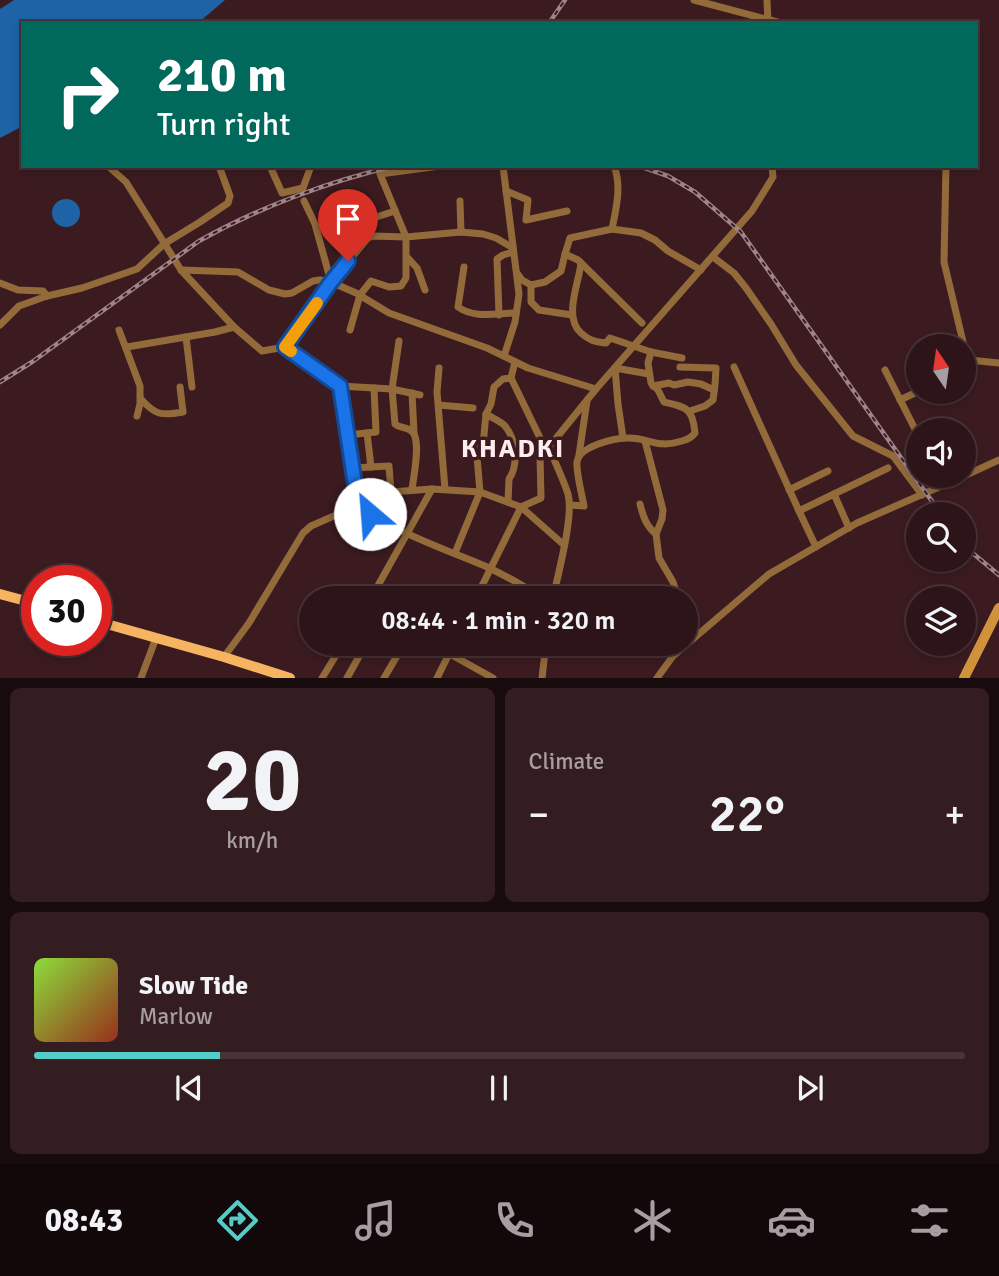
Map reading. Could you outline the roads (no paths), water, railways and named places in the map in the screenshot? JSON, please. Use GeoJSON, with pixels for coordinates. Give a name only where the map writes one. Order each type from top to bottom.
{"type":"FeatureCollection","features":[{"type":"Feature","properties":{"kind":"main road"},"geometry":{"type":"LineString","coordinates":[[0,594],[21,600]]}},
{"type":"Feature","properties":{"kind":"main road"},"geometry":{"type":"LineString","coordinates":[[112,626],[225,657],[259,673],[290,677]]}},
{"type":"Feature","properties":{"kind":"street"},"geometry":{"type":"LineString","coordinates":[[694,0],[773,21]]}},
{"type":"Feature","properties":{"kind":"street"},"geometry":{"type":"LineString","coordinates":[[767,0],[768,21]]}},
{"type":"Feature","properties":{"kind":"street"},"geometry":{"type":"LineString","coordinates":[[110,168],[125,182],[181,270],[234,327],[262,351],[285,347],[331,282],[368,238],[461,232],[496,238],[513,250]]}},
{"type":"Feature","properties":{"kind":"street"},"geometry":{"type":"LineString","coordinates":[[0,325],[19,306],[82,288],[136,268],[164,244],[230,201],[220,168]]}},
{"type":"Feature","properties":{"kind":"street"},"geometry":{"type":"LineString","coordinates":[[271,168],[282,193],[303,188],[311,168]]}},
{"type":"Feature","properties":{"kind":"street"},"geometry":{"type":"LineString","coordinates":[[350,330],[360,295],[371,281],[389,287],[401,286],[406,278],[406,237],[380,174],[425,168]]}},
{"type":"Feature","properties":{"kind":"street"},"geometry":{"type":"LineString","coordinates":[[503,168],[519,294],[515,323],[503,356]]}},
{"type":"Feature","properties":{"kind":"street"},"geometry":{"type":"LineString","coordinates":[[612,229],[618,191],[615,168]]}},
{"type":"Feature","properties":{"kind":"street"},"geometry":{"type":"LineString","coordinates":[[482,586],[521,507],[541,498],[540,455],[752,211],[772,177],[772,168]]}},
{"type":"Feature","properties":{"kind":"street"},"geometry":{"type":"LineString","coordinates":[[946,168],[944,262],[961,334]]}},
{"type":"Feature","properties":{"kind":"street"},"geometry":{"type":"LineString","coordinates":[[506,191],[527,201],[526,220],[567,211]]}},
{"type":"Feature","properties":{"kind":"street"},"geometry":{"type":"LineString","coordinates":[[304,201],[315,223],[331,282]]}},
{"type":"Feature","properties":{"kind":"street"},"geometry":{"type":"LineString","coordinates":[[460,201],[461,232]]}},
{"type":"Feature","properties":{"kind":"street"},"geometry":{"type":"LineString","coordinates":[[368,238],[364,221],[395,211]]}},
{"type":"Feature","properties":{"kind":"street"},"geometry":{"type":"LineString","coordinates":[[516,272],[522,280],[531,285],[545,282],[561,271],[570,238],[612,229],[640,233],[701,270]]}},
{"type":"Feature","properties":{"kind":"street"},"geometry":{"type":"LineString","coordinates":[[499,315],[497,260],[513,250]]}},
{"type":"Feature","properties":{"kind":"street"},"geometry":{"type":"LineString","coordinates":[[565,254],[581,263],[642,323]]}},
{"type":"Feature","properties":{"kind":"street"},"geometry":{"type":"LineString","coordinates":[[407,257],[417,268],[425,290]]}},
{"type":"Feature","properties":{"kind":"street"},"geometry":{"type":"LineString","coordinates":[[713,257],[734,274],[751,295],[796,365],[853,436],[892,456],[922,495]]}},
{"type":"Feature","properties":{"kind":"street"},"geometry":{"type":"LineString","coordinates":[[581,263],[572,315],[576,328],[593,342],[606,343],[610,338],[681,363],[716,368],[713,400],[690,411]]}},
{"type":"Feature","properties":{"kind":"street"},"geometry":{"type":"LineString","coordinates":[[464,267],[458,307],[465,312],[488,315],[516,313]]}},
{"type":"Feature","properties":{"kind":"street"},"geometry":{"type":"LineString","coordinates":[[181,270],[237,272],[269,290],[285,294],[313,281],[331,282],[360,295],[389,313],[487,348],[528,368],[596,390]]}},
{"type":"Feature","properties":{"kind":"street"},"geometry":{"type":"LineString","coordinates":[[0,283],[18,290],[43,292],[47,296]]}},
{"type":"Feature","properties":{"kind":"street"},"geometry":{"type":"LineString","coordinates":[[531,285],[531,302],[538,310],[572,315]]}},
{"type":"Feature","properties":{"kind":"street"},"geometry":{"type":"LineString","coordinates":[[127,347],[234,327]]}},
{"type":"Feature","properties":{"kind":"street"},"geometry":{"type":"LineString","coordinates":[[119,330],[140,386],[141,399],[137,416]]}},
{"type":"Feature","properties":{"kind":"street"},"geometry":{"type":"LineString","coordinates":[[186,337],[192,387]]}},
{"type":"Feature","properties":{"kind":"street"},"geometry":{"type":"LineString","coordinates":[[399,341],[391,389],[395,424],[414,433]]}},
{"type":"Feature","properties":{"kind":"street"},"geometry":{"type":"LineString","coordinates":[[285,347],[340,386],[391,389],[416,394],[414,433],[417,449],[412,490]]}},
{"type":"Feature","properties":{"kind":"street"},"geometry":{"type":"LineString","coordinates":[[578,459],[586,450],[611,440],[632,438],[660,445],[693,436],[695,430],[690,411],[686,407],[664,402],[658,390],[650,383],[650,352]]}},
{"type":"Feature","properties":{"kind":"street"},"geometry":{"type":"LineString","coordinates":[[976,361],[999,363]]}},
{"type":"Feature","properties":{"kind":"street"},"geometry":{"type":"LineString","coordinates":[[515,362],[511,378],[541,440],[549,447],[570,505],[555,586]]}},
{"type":"Feature","properties":{"kind":"street"},"geometry":{"type":"LineString","coordinates":[[734,367],[816,547]]}},
{"type":"Feature","properties":{"kind":"street"},"geometry":{"type":"LineString","coordinates":[[439,368],[444,489]]}},
{"type":"Feature","properties":{"kind":"street"},"geometry":{"type":"LineString","coordinates":[[615,368],[649,374]]}},
{"type":"Feature","properties":{"kind":"street"},"geometry":{"type":"LineString","coordinates":[[615,368],[623,438]]}},
{"type":"Feature","properties":{"kind":"street"},"geometry":{"type":"LineString","coordinates":[[885,370],[909,418]]}},
{"type":"Feature","properties":{"kind":"street"},"geometry":{"type":"LineString","coordinates":[[455,553],[480,492],[476,446],[483,445],[486,414],[494,387],[503,379],[511,378]]}},
{"type":"Feature","properties":{"kind":"street"},"geometry":{"type":"LineString","coordinates":[[653,386],[688,382],[714,390]]}},
{"type":"Feature","properties":{"kind":"street"},"geometry":{"type":"LineString","coordinates":[[340,386],[356,491],[361,504],[370,514],[522,586]]}},
{"type":"Feature","properties":{"kind":"street"},"geometry":{"type":"LineString","coordinates":[[141,399],[158,414],[183,412],[180,387]]}},
{"type":"Feature","properties":{"kind":"street"},"geometry":{"type":"LineString","coordinates":[[347,435],[376,432],[374,388]]}},
{"type":"Feature","properties":{"kind":"street"},"geometry":{"type":"LineString","coordinates":[[900,400],[906,397]]}},
{"type":"Feature","properties":{"kind":"street"},"geometry":{"type":"LineString","coordinates":[[570,505],[584,506],[577,463],[587,401]]}},
{"type":"Feature","properties":{"kind":"street"},"geometry":{"type":"LineString","coordinates":[[439,405],[473,408]]}},
{"type":"Feature","properties":{"kind":"street"},"geometry":{"type":"LineString","coordinates":[[486,414],[504,424],[513,437],[515,460],[512,476],[509,478],[508,502]]}},
{"type":"Feature","properties":{"kind":"street"},"geometry":{"type":"LineString","coordinates":[[367,433],[371,467]]}},
{"type":"Feature","properties":{"kind":"street"},"geometry":{"type":"LineString","coordinates":[[645,441],[663,510],[656,534],[659,558],[674,586]]}},
{"type":"Feature","properties":{"kind":"street"},"geometry":{"type":"LineString","coordinates":[[976,471],[999,460]]}},
{"type":"Feature","properties":{"kind":"street"},"geometry":{"type":"LineString","coordinates":[[352,468],[389,466],[391,492]]}},
{"type":"Feature","properties":{"kind":"street"},"geometry":{"type":"LineString","coordinates":[[799,511],[888,468]]}},
{"type":"Feature","properties":{"kind":"street"},"geometry":{"type":"LineString","coordinates":[[789,490],[828,471]]}},
{"type":"Feature","properties":{"kind":"street"},"geometry":{"type":"LineString","coordinates":[[698,635],[769,574],[849,528],[937,488]]}},
{"type":"Feature","properties":{"kind":"street"},"geometry":{"type":"LineString","coordinates":[[378,586],[432,489]]}},
{"type":"Feature","properties":{"kind":"street"},"geometry":{"type":"LineString","coordinates":[[225,657],[249,624],[303,533],[311,526],[391,492],[444,489],[480,492],[521,507],[564,545]]}},
{"type":"Feature","properties":{"kind":"street"},"geometry":{"type":"LineString","coordinates":[[834,494],[849,528]]}},
{"type":"Feature","properties":{"kind":"street"},"geometry":{"type":"LineString","coordinates":[[640,504],[644,519],[656,534]]}},
{"type":"Feature","properties":{"kind":"street"},"geometry":{"type":"LineString","coordinates":[[964,677],[999,608]]}},
{"type":"Feature","properties":{"kind":"street"},"geometry":{"type":"LineString","coordinates":[[141,677],[156,638]]}},
{"type":"Feature","properties":{"kind":"street"},"geometry":{"type":"LineString","coordinates":[[322,677],[335,656]]}},
{"type":"Feature","properties":{"kind":"street"},"geometry":{"type":"LineString","coordinates":[[346,677],[359,656]]}},
{"type":"Feature","properties":{"kind":"street"},"geometry":{"type":"LineString","coordinates":[[384,677],[397,656]]}},
{"type":"Feature","properties":{"kind":"street"},"geometry":{"type":"LineString","coordinates":[[436,677],[448,656]]}},
{"type":"Feature","properties":{"kind":"street"},"geometry":{"type":"LineString","coordinates":[[456,656],[494,677]]}},
{"type":"Feature","properties":{"kind":"street"},"geometry":{"type":"LineString","coordinates":[[542,677],[545,656]]}},
{"type":"Feature","properties":{"kind":"street"},"geometry":{"type":"LineString","coordinates":[[657,677],[673,656]]}},
{"type":"Feature","properties":{"kind":"water"},"geometry":{"type":"Polygon","coordinates":[[[14,0],[225,0],[200,21],[21,21],[21,127],[0,138],[0,9],[14,0]]]}},
{"type":"Feature","properties":{"kind":"water"},"geometry":{"type":"Polygon","coordinates":[[[66,199],[76,203],[80,213],[76,223],[66,227],[56,223],[52,213],[56,203],[66,199]]]}},
{"type":"Feature","properties":{"kind":"railway"},"geometry":{"type":"LineString","coordinates":[[550,21],[565,0]]}},
{"type":"Feature","properties":{"kind":"railway"},"geometry":{"type":"LineString","coordinates":[[0,382],[32,362],[199,241],[245,217],[294,197],[387,168]]}},
{"type":"Feature","properties":{"kind":"railway"},"geometry":{"type":"LineString","coordinates":[[645,168],[668,176],[695,192],[741,232],[932,502]]}},
{"type":"Feature","properties":{"kind":"railway"},"geometry":{"type":"LineString","coordinates":[[976,556],[999,575]]}},
{"type":"Feature","properties":{"kind":"district","name":"KHADKI"},"geometry":{"type":"Point","coordinates":[513,448]}}]}
